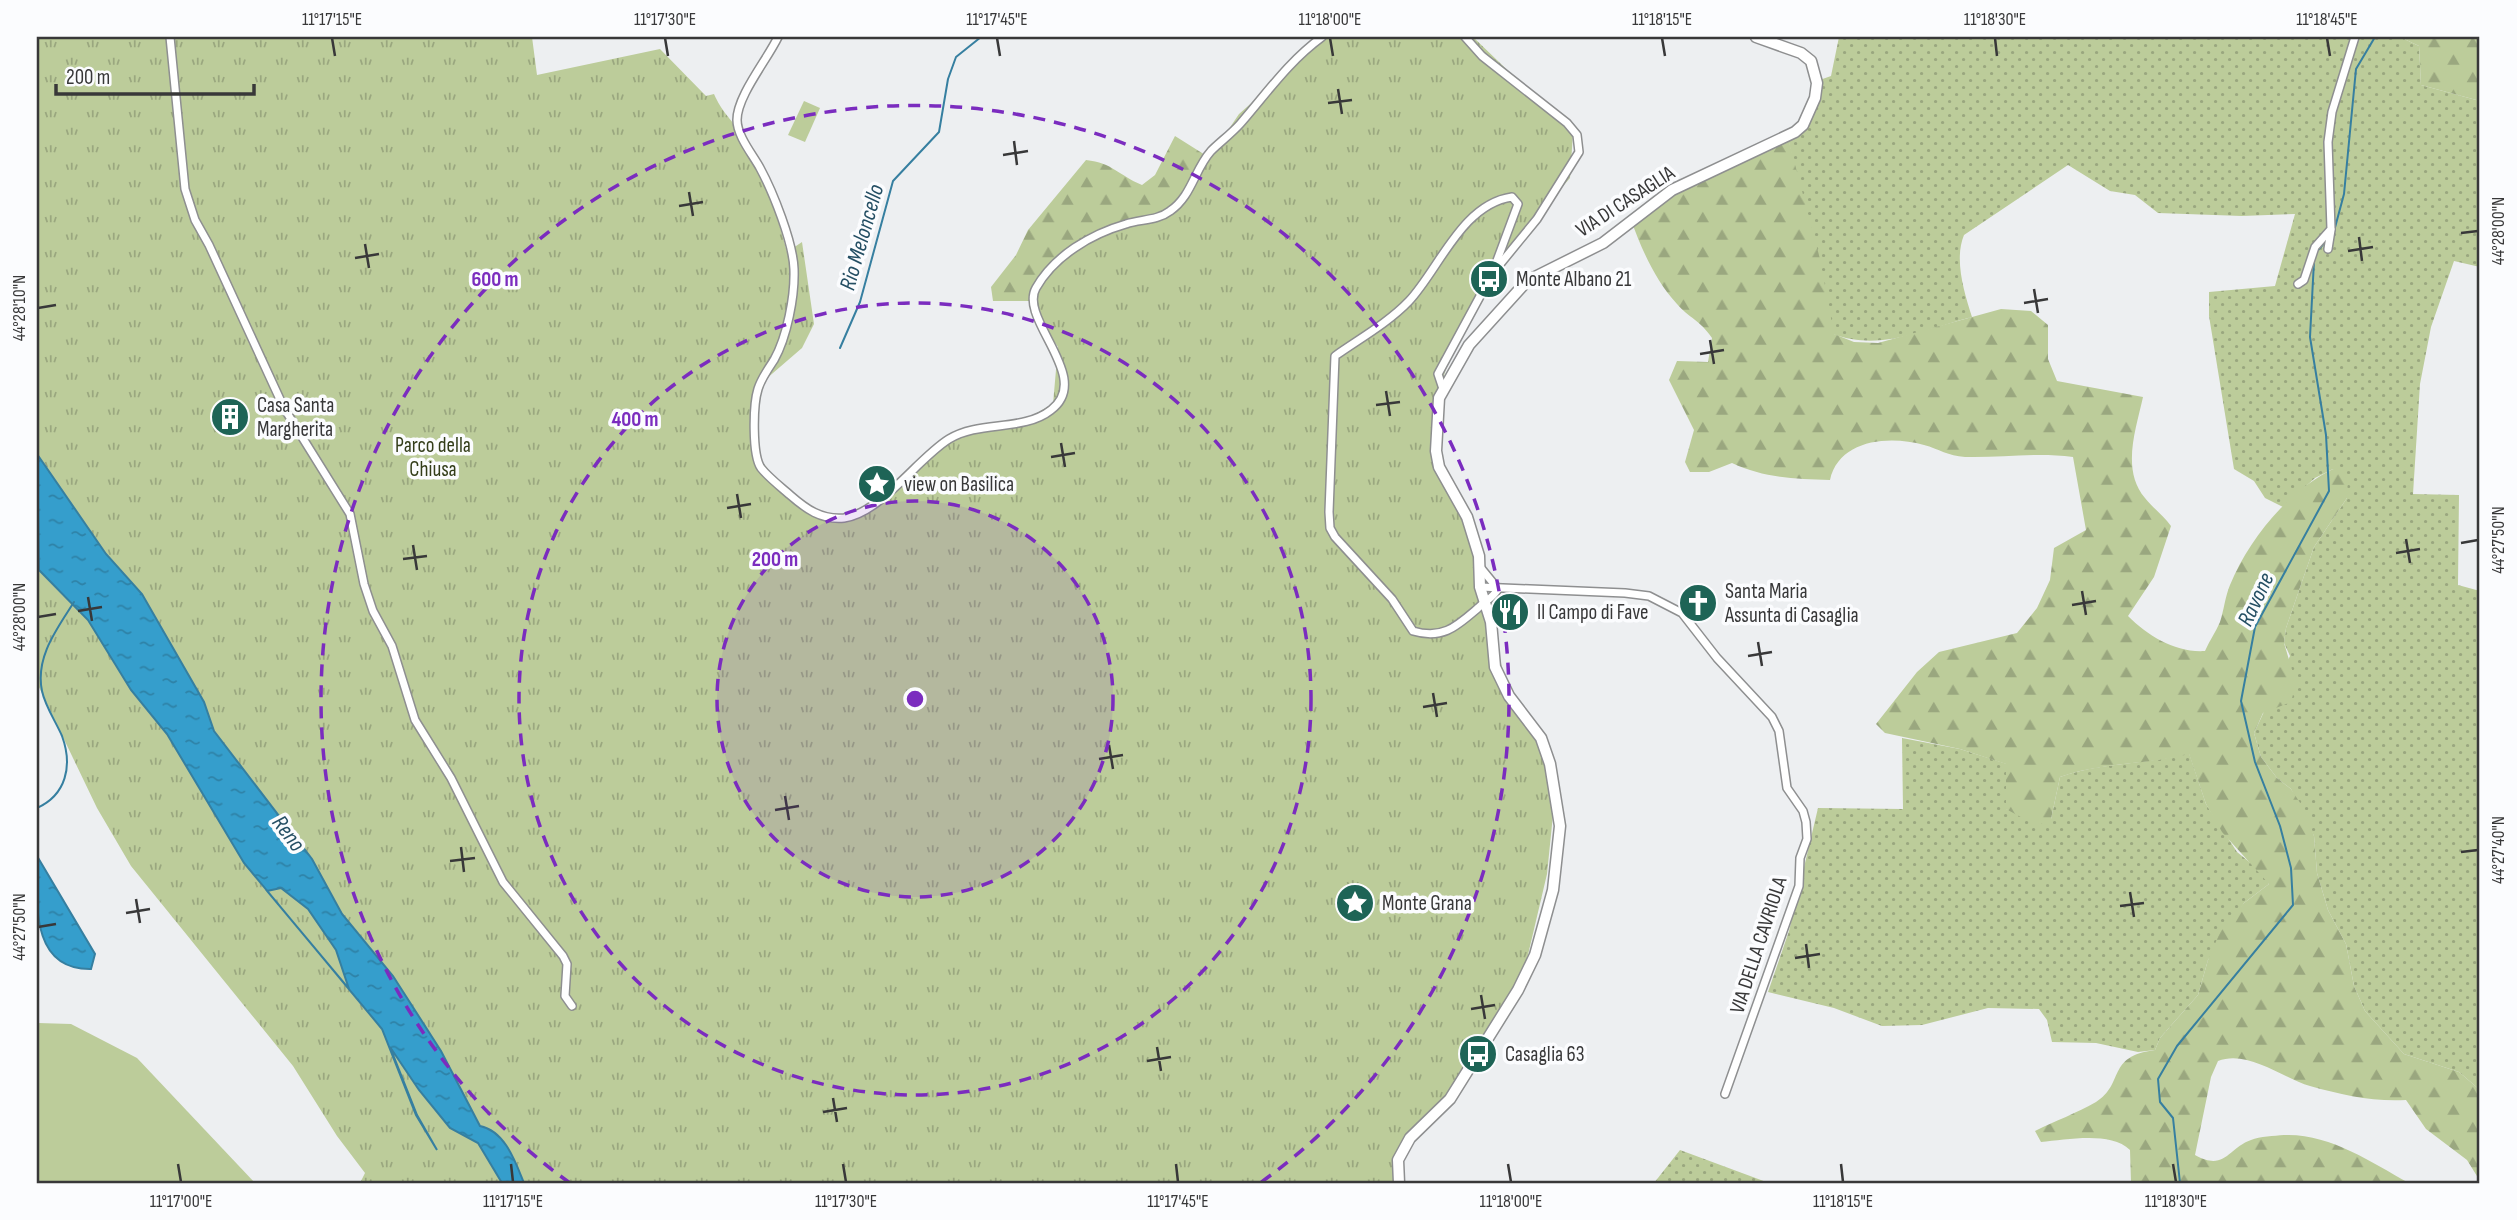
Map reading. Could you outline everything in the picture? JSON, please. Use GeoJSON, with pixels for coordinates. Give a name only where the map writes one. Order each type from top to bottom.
{"type":"FeatureCollection","features":[{"type":"Feature","properties":{"kind":"street"},"geometry":{"type":"LineString","coordinates":[[170,37],[189,207],[284,408],[350,514],[364,584],[373,611],[392,646],[415,720],[451,778],[503,883],[563,956],[567,964],[565,996],[572,1006]]}},
{"type":"Feature","properties":{"kind":"street"},"geometry":{"type":"LineString","coordinates":[[778,37],[741,103],[738,124],[769,188],[794,270],[782,338],[758,387],[754,405],[758,460],[769,476],[804,507],[821,516],[847,517],[874,503],[953,436],[972,429],[1026,420],[1054,409],[1063,392],[1062,374],[1056,351],[1033,307],[1031,296],[1037,285],[1062,256],[1091,239],[1115,227],[1158,218],[1173,209],[1192,188],[1210,153],[1242,121],[1278,75],[1322,37]]}},
{"type":"Feature","properties":{"kind":"street"},"geometry":{"type":"LineString","coordinates":[[1465,37],[1482,56],[1567,123],[1577,135],[1579,152],[1538,219],[1492,274]]}},
{"type":"Feature","properties":{"kind":"street","name":"VIA DI CASAGLIA"},"geometry":{"type":"LineString","coordinates":[[1399,1183],[1398,1160],[1410,1138],[1450,1100],[1518,990],[1535,955],[1553,890],[1560,826],[1550,764],[1541,738],[1508,696],[1495,667],[1490,622],[1480,587],[1479,567],[1467,517],[1440,467],[1436,451],[1438,398],[1469,345],[1527,281],[1603,243],[1672,190],[1779,141],[1803,125],[1815,98],[1817,83],[1811,61],[1801,53],[1756,37]]}},
{"type":"Feature","properties":{"kind":"street"},"geometry":{"type":"LineString","coordinates":[[2328,249],[2331,229],[2328,142],[2332,112],[2355,37]]}},
{"type":"Feature","properties":{"kind":"street"},"geometry":{"type":"LineString","coordinates":[[1443,389],[1438,373],[1492,274],[1518,204],[1512,197],[1500,199],[1463,226],[1408,302],[1335,356],[1329,512],[1332,532],[1392,599],[1413,631],[1436,634],[1448,632],[1492,599],[1497,589],[1479,567]]}},
{"type":"Feature","properties":{"kind":"street"},"geometry":{"type":"LineString","coordinates":[[2298,284],[2304,280],[2315,247],[2331,229]]}},
{"type":"Feature","properties":{"kind":"street","name":"VIA DELLA CAVRIOLA"},"geometry":{"type":"LineString","coordinates":[[1480,587],[1625,593],[1649,596],[1671,606],[1682,613],[1717,658],[1772,717],[1779,731],[1787,788],[1803,811],[1807,839],[1800,858],[1799,886],[1725,1094]]}},
{"type":"Feature","properties":{"kind":"green space","name":"Parco della Chiusa"},"geometry":{"type":"Polygon","coordinates":[[[37,37],[532,37],[537,75],[660,49],[706,96],[714,94],[747,144],[767,189],[787,252],[802,242],[814,324],[802,348],[759,385],[756,454],[788,494],[827,518],[854,518],[953,433],[1015,425],[1053,404],[1058,347],[1032,310],[1058,261],[1072,244],[1087,234],[1121,224],[1166,217],[1185,194],[1239,114],[1326,37],[1473,37],[1573,133],[1570,178],[1515,242],[1460,328],[1440,387],[1437,473],[1461,498],[1506,684],[1549,745],[1554,805],[1547,874],[1527,959],[1478,1060],[1401,1152],[1402,1183],[360,1183],[365,1173],[337,1136],[293,1066],[131,866],[97,808],[37,683],[37,37]]]}},
{"type":"Feature","properties":{"kind":"green space"},"geometry":{"type":"Polygon","coordinates":[[[1839,37],[2400,37],[2419,46],[2421,85],[2480,101],[2480,267],[2454,261],[2431,327],[2420,384],[2413,494],[2459,495],[2458,585],[2480,591],[2480,1090],[2459,1072],[2404,1054],[2365,1011],[2354,986],[2346,944],[2328,910],[2317,873],[2314,836],[2291,789],[2277,778],[2261,757],[2254,733],[2290,656],[2284,643],[2286,628],[2314,547],[2347,498],[2333,469],[2315,478],[2283,507],[2265,498],[2254,481],[2234,469],[2209,316],[2209,292],[2275,286],[2295,214],[2242,216],[2158,213],[2135,195],[2110,191],[2068,165],[1964,235],[1960,265],[1972,317],[1885,340],[1868,341],[1833,334],[1787,134],[1799,124],[1807,112],[1814,82],[1831,76],[1839,37]]]}},
{"type":"Feature","properties":{"kind":"green space"},"geometry":{"type":"Polygon","coordinates":[[[2400,37],[2480,37],[2480,101],[2421,85],[2419,46],[2400,37]]]}},
{"type":"Feature","properties":{"kind":"green space"},"geometry":{"type":"Polygon","coordinates":[[[804,101],[820,108],[805,142],[788,135],[804,101]]]}},
{"type":"Feature","properties":{"kind":"green space"},"geometry":{"type":"Polygon","coordinates":[[[1787,134],[1820,259],[1834,334],[1854,342],[1878,343],[2001,309],[2031,311],[2048,325],[2048,359],[2057,381],[2143,397],[2132,449],[2134,475],[2145,498],[2171,526],[2154,577],[2128,616],[2163,642],[2184,649],[2205,651],[2220,622],[2228,590],[2238,568],[2272,518],[2316,478],[2333,469],[2348,475],[2347,498],[2314,547],[2286,628],[2284,643],[2296,683],[2291,702],[2263,713],[2254,733],[2261,757],[2277,778],[2291,789],[2306,812],[2314,836],[2317,873],[2328,910],[2346,944],[2354,986],[2365,1011],[2404,1054],[2459,1072],[2480,1090],[2480,1181],[2467,1160],[2426,1129],[2406,1100],[2346,1095],[2299,1082],[2265,1066],[2241,1059],[2218,1061],[2211,1077],[2195,1155],[2205,1160],[2220,1160],[2255,1139],[2267,1136],[2301,1136],[2349,1150],[2409,1183],[2131,1183],[2130,1150],[2122,1144],[2088,1138],[2041,1142],[2035,1131],[2096,1102],[2111,1087],[2122,1064],[2140,1053],[2155,1050],[2160,1038],[2198,995],[2208,960],[2221,930],[2244,903],[2269,884],[2222,832],[2206,804],[2189,754],[2092,769],[2060,777],[2051,819],[2037,826],[2006,809],[2006,764],[1960,749],[1885,733],[1876,724],[1917,672],[1939,652],[2017,633],[2037,608],[2050,580],[2054,548],[2086,530],[2073,457],[1965,457],[1910,442],[1881,441],[1854,449],[1843,456],[1830,480],[1768,475],[1732,463],[1709,472],[1690,472],[1685,462],[1694,430],[1669,380],[1677,361],[1708,362],[1712,338],[1681,309],[1662,285],[1631,220],[1703,170],[1787,134]]]}},
{"type":"Feature","properties":{"kind":"green space"},"geometry":{"type":"Polygon","coordinates":[[[1175,136],[1256,187],[1030,301],[993,301],[991,287],[1016,255],[1028,230],[1086,160],[1109,167],[1142,185],[1155,175],[1175,136]]]}},
{"type":"Feature","properties":{"kind":"green space"},"geometry":{"type":"Polygon","coordinates":[[[1902,738],[1960,749],[2007,764],[2006,809],[2051,819],[2060,777],[2091,769],[2189,753],[2206,804],[2237,852],[2263,873],[2269,884],[2244,903],[2208,960],[2198,995],[2160,1038],[2155,1050],[2138,1052],[2096,1043],[2052,1042],[2047,1020],[2039,1009],[1988,1008],[1922,1025],[1882,1026],[1834,1008],[1768,992],[1789,931],[1818,808],[1903,809],[1902,738]]]}},
{"type":"Feature","properties":{"kind":"green space"},"geometry":{"type":"Polygon","coordinates":[[[38,1023],[71,1024],[137,1058],[255,1183],[37,1183],[38,1023]]]}},
{"type":"Feature","properties":{"kind":"green space"},"geometry":{"type":"Polygon","coordinates":[[[1680,1150],[1769,1183],[1654,1183],[1680,1150]]]}},
{"type":"Feature","properties":{"kind":"water","name":"Reno"},"geometry":{"type":"Polygon","coordinates":[[[37,454],[106,554],[142,594],[204,702],[214,731],[312,859],[342,914],[393,976],[441,1051],[480,1126],[489,1129],[503,1140],[524,1183],[502,1183],[478,1143],[450,1128],[419,1090],[390,1047],[417,1115],[437,1150],[416,1115],[382,1029],[310,942],[349,989],[336,950],[308,909],[281,888],[267,891],[244,863],[167,734],[131,690],[88,620],[39,570],[37,454]]]}},
{"type":"Feature","properties":{"kind":"water"},"geometry":{"type":"Polygon","coordinates":[[[37,856],[95,954],[91,969],[71,966],[56,958],[47,945],[38,911],[37,856]]]}},
{"type":"Feature","properties":{"kind":"waterway","name":"Rio Meloncello"},"geometry":{"type":"LineString","coordinates":[[840,348],[860,302],[893,181],[939,132],[948,79],[956,57],[981,37]]}},
{"type":"Feature","properties":{"kind":"waterway","name":"Ravone"},"geometry":{"type":"LineString","coordinates":[[2333,235],[2344,194],[2356,69],[2375,37]]}},
{"type":"Feature","properties":{"kind":"waterway","name":"Ravone"},"geometry":{"type":"LineString","coordinates":[[2318,250],[2326,241]]}},
{"type":"Feature","properties":{"kind":"waterway","name":"Ravone"},"geometry":{"type":"LineString","coordinates":[[2180,1183],[2173,1118],[2160,1102],[2158,1079],[2177,1046],[2293,905],[2291,868],[2280,826],[2255,762],[2241,701],[2255,627],[2329,491],[2326,435],[2310,337],[2314,261]]}},
{"type":"Feature","properties":{"kind":"waterway"},"geometry":{"type":"LineString","coordinates":[[37,808],[55,795],[67,769],[62,736],[43,697],[41,679],[49,644],[74,602]]}},
{"type":"Feature","properties":{"kind":"place","name":"Monte Albano 21"},"geometry":{"type":"Point","coordinates":[1489,279]}},
{"type":"Feature","properties":{"kind":"place","name":"Casa Santa Margherita"},"geometry":{"type":"Point","coordinates":[230,417]}},
{"type":"Feature","properties":{"kind":"place","name":"view on Basilica"},"geometry":{"type":"Point","coordinates":[877,484]}},
{"type":"Feature","properties":{"kind":"place","name":"Santa Maria Assunta di Casaglia"},"geometry":{"type":"Point","coordinates":[1698,603]}},
{"type":"Feature","properties":{"kind":"place","name":"Il Campo di Fave"},"geometry":{"type":"Point","coordinates":[1510,612]}},
{"type":"Feature","properties":{"kind":"place","name":"Monte Grana"},"geometry":{"type":"Point","coordinates":[1355,903]}},
{"type":"Feature","properties":{"kind":"place","name":"Casaglia 63"},"geometry":{"type":"Point","coordinates":[1478,1054]}}]}
